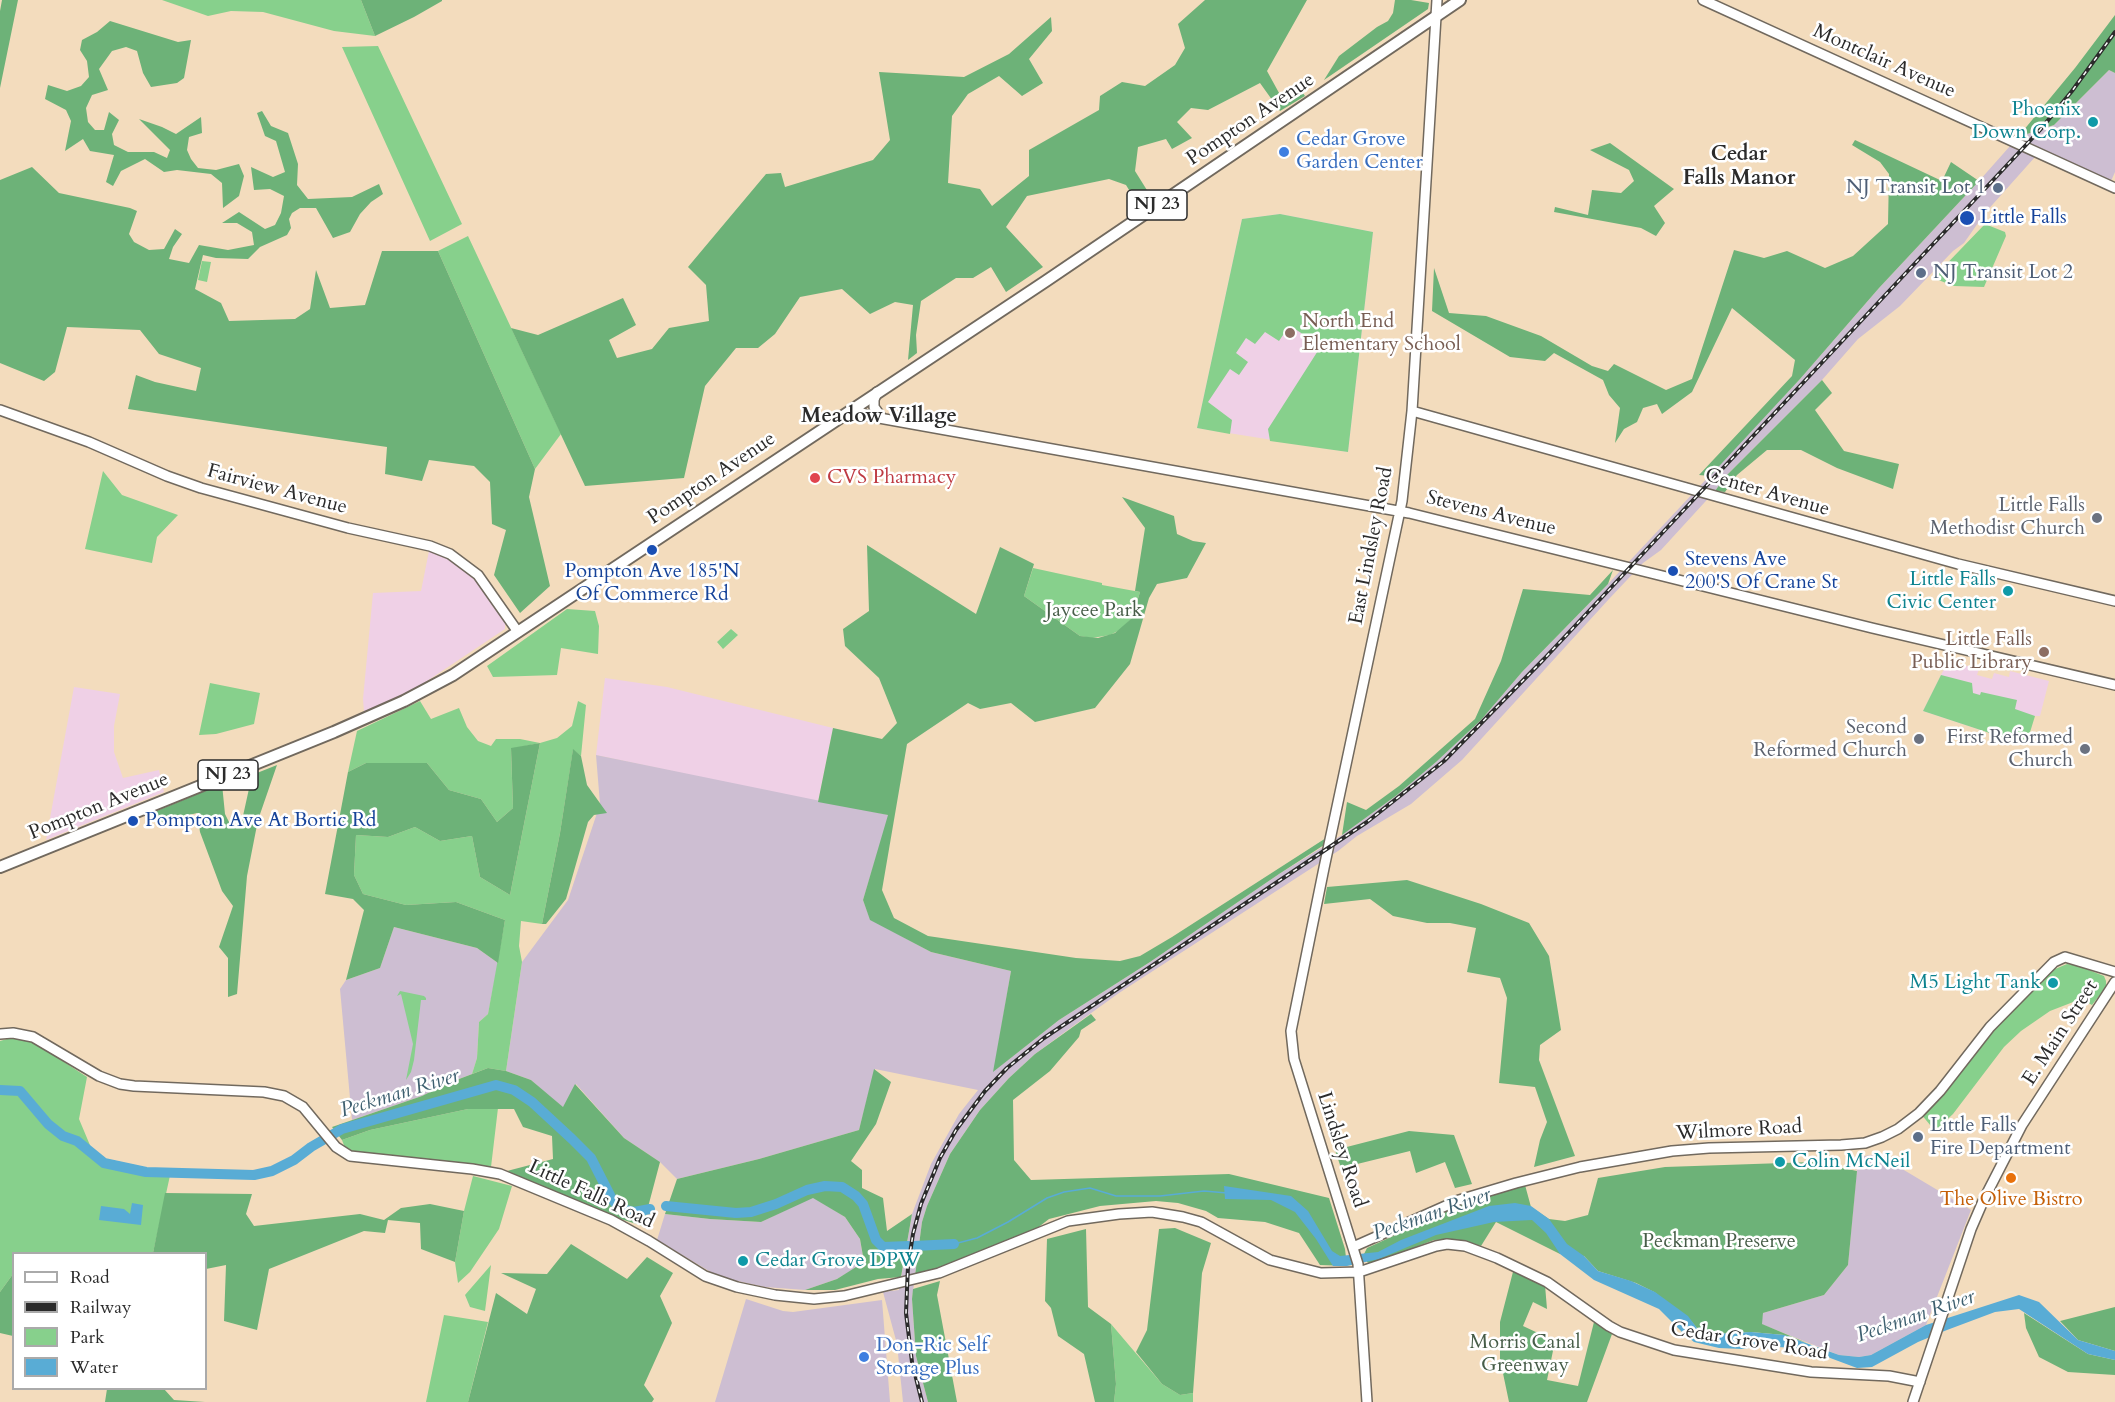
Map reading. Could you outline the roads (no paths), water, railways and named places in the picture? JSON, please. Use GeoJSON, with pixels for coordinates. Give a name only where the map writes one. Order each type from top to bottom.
{"type":"FeatureCollection","features":[{"type":"Feature","properties":{"kind":"main road","name":"Pompton Avenue"},"geometry":{"type":"LineString","coordinates":[[0,867],[334,732],[453,675],[1056,274],[1460,0]]}},
{"type":"Feature","properties":{"kind":"street","name":"East Lindsley Road"},"geometry":{"type":"LineString","coordinates":[[1298,1074],[1291,1045],[1292,1017],[1401,511],[1412,411],[1437,0]]}},
{"type":"Feature","properties":{"kind":"street","name":"Montclair Avenue"},"geometry":{"type":"LineString","coordinates":[[1703,0],[2115,188]]}},
{"type":"Feature","properties":{"kind":"street"},"geometry":{"type":"LineString","coordinates":[[877,392],[874,397],[874,407],[882,418]]}},
{"type":"Feature","properties":{"kind":"street","name":"Stevens Avenue"},"geometry":{"type":"LineString","coordinates":[[853,408],[868,416],[1401,511],[1872,628],[2115,685]]}},
{"type":"Feature","properties":{"kind":"street","name":"Fairview Avenue"},"geometry":{"type":"LineString","coordinates":[[0,410],[88,442],[201,488],[348,528],[430,546],[450,554],[478,575],[518,632]]}},
{"type":"Feature","properties":{"kind":"street","name":"Center Avenue"},"geometry":{"type":"LineString","coordinates":[[1412,411],[1958,564],[2115,602]]}},
{"type":"Feature","properties":{"kind":"street","name":"Wilmore Road"},"geometry":{"type":"LineString","coordinates":[[1354,1250],[1459,1200],[1580,1167],[1672,1151],[1728,1147],[1841,1145],[1865,1143],[1882,1137],[1898,1129],[1940,1091],[1990,1027],[2050,965],[2065,957],[2115,972]]}},
{"type":"Feature","properties":{"kind":"street","name":"E. Main Street"},"geometry":{"type":"LineString","coordinates":[[1913,1402],[1971,1228],[2004,1156],[2115,982]]}},
{"type":"Feature","properties":{"kind":"street","name":"Little Falls Road"},"geometry":{"type":"LineString","coordinates":[[0,1035],[13,1033],[33,1037],[92,1072],[120,1084],[271,1092],[284,1095],[303,1107],[342,1152],[358,1158],[424,1163],[500,1174],[611,1220],[705,1276],[748,1290],[789,1298],[834,1297],[920,1278],[975,1260],[1068,1221],[1152,1212],[1183,1217],[1215,1230]]}},
{"type":"Feature","properties":{"kind":"street","name":"Lindsley Road"},"geometry":{"type":"LineString","coordinates":[[1298,1074],[1359,1270],[1367,1402]]}},
{"type":"Feature","properties":{"kind":"street","name":"Cedar Grove Road"},"geometry":{"type":"LineString","coordinates":[[1215,1230],[1270,1260],[1321,1273],[1359,1270],[1424,1249],[1456,1244],[1497,1258],[1547,1282],[1620,1332],[1674,1350],[1811,1372],[1889,1376],[1920,1382]]}},
{"type":"Feature","properties":{"kind":"water"},"geometry":{"type":"Polygon","coordinates":[[[1224,1186],[1291,1196],[1308,1211],[1332,1251],[1340,1256],[1378,1252],[1401,1240],[1489,1206],[1515,1203],[1531,1206],[1549,1219],[1567,1244],[1584,1256],[1598,1271],[1631,1281],[1655,1292],[1688,1316],[1697,1328],[1715,1334],[1751,1332],[1784,1335],[1839,1355],[1859,1357],[1871,1355],[1926,1325],[2019,1295],[2039,1302],[2078,1340],[2115,1351],[2115,1360],[2088,1354],[2019,1309],[1995,1312],[1947,1330],[1918,1342],[1872,1367],[1857,1368],[1806,1349],[1765,1346],[1742,1349],[1719,1348],[1694,1342],[1659,1309],[1594,1280],[1560,1254],[1546,1233],[1532,1220],[1494,1222],[1436,1235],[1379,1259],[1347,1266],[1333,1266],[1295,1212],[1271,1200],[1225,1199],[1224,1186]]]}},
{"type":"Feature","properties":{"kind":"water"},"geometry":{"type":"Polygon","coordinates":[[[132,1203],[143,1205],[141,1225],[99,1220],[101,1206],[124,1209],[130,1214],[132,1203]]]}},
{"type":"Feature","properties":{"kind":"waterway","name":"Peckman River"},"geometry":{"type":"LineString","coordinates":[[0,1090],[20,1091],[48,1124],[63,1136],[77,1141],[104,1163],[146,1172],[254,1175],[272,1171],[294,1160],[342,1129],[496,1085],[514,1090],[532,1102],[572,1139],[591,1158],[617,1205],[634,1212],[650,1209]]}},
{"type":"Feature","properties":{"kind":"waterway","name":"Peckman River"},"geometry":{"type":"LineString","coordinates":[[666,1206],[736,1213],[751,1212],[807,1190],[825,1186],[842,1187],[856,1196],[863,1204],[876,1240],[883,1247],[908,1246]]}},
{"type":"Feature","properties":{"kind":"waterway","name":"Peckman River"},"geometry":{"type":"LineString","coordinates":[[954,1244],[977,1238],[1047,1198],[1064,1192],[1090,1188],[1116,1196],[1160,1196],[1204,1191],[1227,1193]]}},
{"type":"Feature","properties":{"kind":"waterway","name":"Peckman River"},"geometry":{"type":"LineString","coordinates":[[914,1246],[954,1244]]}},
{"type":"Feature","properties":{"kind":"railway"},"geometry":{"type":"LineString","coordinates":[[922,1402],[912,1362],[906,1313],[908,1266],[913,1234],[921,1204],[940,1158],[956,1130],[985,1091],[1007,1068],[1044,1038],[1367,822],[1444,761],[1544,659],[2040,130],[2115,32]]}},
{"type":"Feature","properties":{"kind":"place","name":"Phoenix Down Corp."},"geometry":{"type":"Point","coordinates":[2093,122]}},
{"type":"Feature","properties":{"kind":"place","name":"Cedar Grove Garden Center"},"geometry":{"type":"Point","coordinates":[1284,152]}},
{"type":"Feature","properties":{"kind":"place","name":"NJ Transit Lot 1"},"geometry":{"type":"Point","coordinates":[1998,188]}},
{"type":"Feature","properties":{"kind":"place","name":"Little Falls"},"geometry":{"type":"Point","coordinates":[1967,218]}},
{"type":"Feature","properties":{"kind":"place","name":"NJ Transit Lot 2"},"geometry":{"type":"Point","coordinates":[1921,273]}},
{"type":"Feature","properties":{"kind":"place","name":"North End Elementary School"},"geometry":{"type":"Point","coordinates":[1290,333]}},
{"type":"Feature","properties":{"kind":"place","name":"CVS Pharmacy"},"geometry":{"type":"Point","coordinates":[815,478]}},
{"type":"Feature","properties":{"kind":"place","name":"Little Falls Methodist Church"},"geometry":{"type":"Point","coordinates":[2097,518]}},
{"type":"Feature","properties":{"kind":"place","name":"Pompton Ave 185'N Of Commerce Rd"},"geometry":{"type":"Point","coordinates":[652,550]}},
{"type":"Feature","properties":{"kind":"place","name":"Stevens Ave 200'S Of Crane St"},"geometry":{"type":"Point","coordinates":[1673,571]}},
{"type":"Feature","properties":{"kind":"place","name":"Little Falls Civic Center"},"geometry":{"type":"Point","coordinates":[2008,591]}},
{"type":"Feature","properties":{"kind":"place","name":"Little Falls Public Library"},"geometry":{"type":"Point","coordinates":[2044,652]}},
{"type":"Feature","properties":{"kind":"place","name":"Second Reformed Church"},"geometry":{"type":"Point","coordinates":[1919,739]}},
{"type":"Feature","properties":{"kind":"place","name":"First Reformed Church"},"geometry":{"type":"Point","coordinates":[2085,749]}},
{"type":"Feature","properties":{"kind":"place","name":"Pompton Ave At Bortic Rd"},"geometry":{"type":"Point","coordinates":[133,821]}},
{"type":"Feature","properties":{"kind":"place","name":"M5 Light Tank"},"geometry":{"type":"Point","coordinates":[2053,983]}},
{"type":"Feature","properties":{"kind":"place","name":"Little Falls Fire Department"},"geometry":{"type":"Point","coordinates":[1918,1137]}},
{"type":"Feature","properties":{"kind":"place","name":"Colin McNeil"},"geometry":{"type":"Point","coordinates":[1780,1162]}},
{"type":"Feature","properties":{"kind":"place","name":"The Olive Bistro"},"geometry":{"type":"Point","coordinates":[2011,1178]}},
{"type":"Feature","properties":{"kind":"place","name":"Cedar Grove DPW"},"geometry":{"type":"Point","coordinates":[743,1261]}},
{"type":"Feature","properties":{"kind":"place","name":"Don-Ric Self Storage Plus"},"geometry":{"type":"Point","coordinates":[864,1357]}},
{"type":"Feature","properties":{"kind":"district","name":"Cedar Falls Manor"},"geometry":{"type":"Point","coordinates":[1739,167]}},
{"type":"Feature","properties":{"kind":"district","name":"Meadow Village"},"geometry":{"type":"Point","coordinates":[879,417]}},
{"type":"Feature","properties":{"kind":"park label","name":"Jaycee Park"},"geometry":{"type":"Point","coordinates":[1094,611]}},
{"type":"Feature","properties":{"kind":"park label","name":"Peckman Preserve"},"geometry":{"type":"Point","coordinates":[1719,1242]}},
{"type":"Feature","properties":{"kind":"park label","name":"Morris Canal Greenway"},"geometry":{"type":"Point","coordinates":[1525,1354]}}]}
